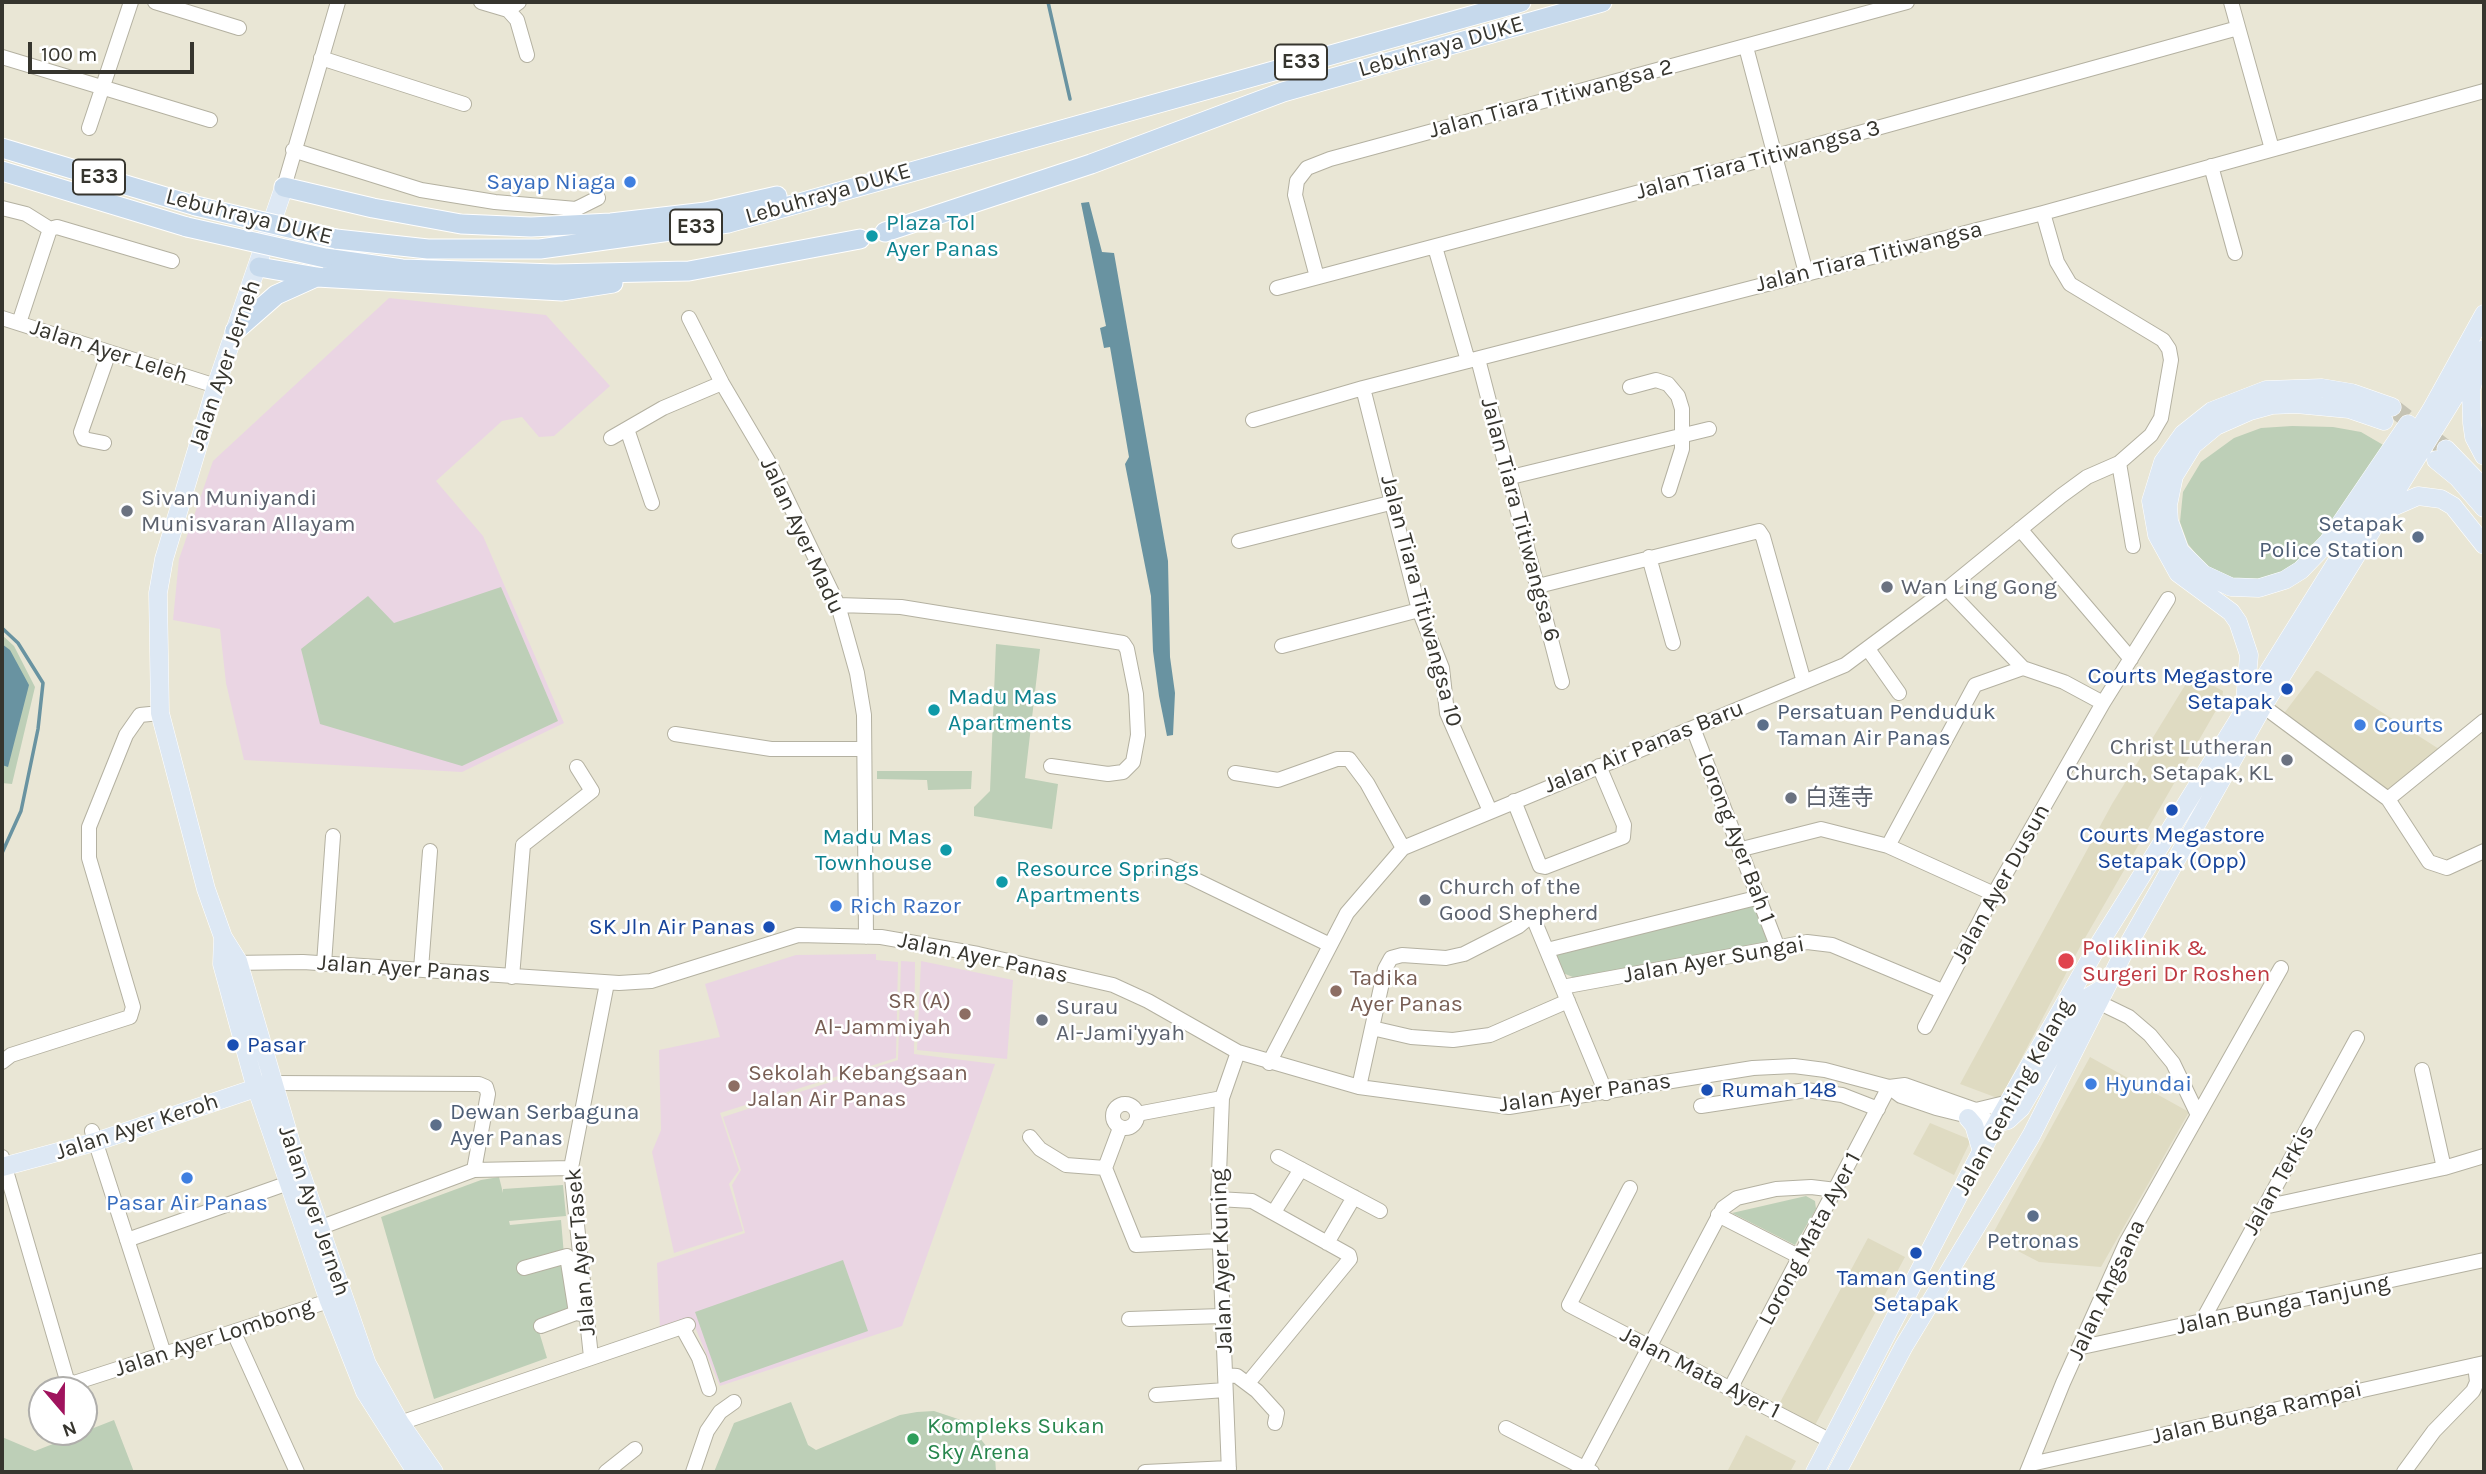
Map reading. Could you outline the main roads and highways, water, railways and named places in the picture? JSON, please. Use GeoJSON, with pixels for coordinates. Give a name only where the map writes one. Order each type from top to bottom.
{"type":"FeatureCollection","features":[{"type":"Feature","properties":{"kind":"highway","name":"Lebuhraya DUKE"},"geometry":{"type":"LineString","coordinates":[[2,148],[196,206],[336,239],[428,249],[540,249],[728,223],[859,184],[1521,2]]}},
{"type":"Feature","properties":{"kind":"highway","name":"Lebuhraya DUKE"},"geometry":{"type":"LineString","coordinates":[[884,232],[1091,164],[1283,92],[1602,2]]}},
{"type":"Feature","properties":{"kind":"highway","name":"Lebuhraya DUKE"},"geometry":{"type":"LineString","coordinates":[[2,171],[187,228],[325,258],[402,270],[555,275],[689,271],[860,239]]}},
{"type":"Feature","properties":{"kind":"highway"},"geometry":{"type":"LineString","coordinates":[[284,187],[373,208],[461,224],[531,227],[611,223],[706,212],[784,195],[859,184]]}},
{"type":"Feature","properties":{"kind":"highway"},"geometry":{"type":"LineString","coordinates":[[259,267],[317,277],[562,291],[689,271]]}},
{"type":"Feature","properties":{"kind":"highway"},"geometry":{"type":"LineString","coordinates":[[235,331],[275,295],[317,277]]}},
{"type":"Feature","properties":{"kind":"main road","name":"Jalan Ayer Jerneh"},"geometry":{"type":"LineString","coordinates":[[284,187],[259,267],[216,386],[179,506],[158,593],[160,713],[202,876],[223,937],[262,1080],[365,1392],[419,1469]]}},
{"type":"Feature","properties":{"kind":"main road"},"geometry":{"type":"LineString","coordinates":[[2254,705],[2244,632],[2231,612],[2178,573],[2157,535],[2151,501],[2155,482],[2168,453],[2183,434],[2212,411],[2266,390],[2322,388],[2352,393],[2388,414],[2296,404],[2272,405],[2250,411],[2216,426],[2193,445],[2174,476],[2168,505],[2169,521],[2180,551],[2203,574],[2231,587],[2271,586],[2301,570],[2328,542],[2426,397],[2455,363],[2484,314]]}},
{"type":"Feature","properties":{"kind":"main road"},"geometry":{"type":"LineString","coordinates":[[2437,413],[2483,351]]}},
{"type":"Feature","properties":{"kind":"main road"},"geometry":{"type":"LineString","coordinates":[[2483,351],[2471,390],[2474,437],[2484,456]]}},
{"type":"Feature","properties":{"kind":"main road"},"geometry":{"type":"LineString","coordinates":[[2437,413],[2455,363]]}},
{"type":"Feature","properties":{"kind":"main road","name":"Jalan Genting Kelang"},"geometry":{"type":"LineString","coordinates":[[1837,1472],[1904,1346],[2031,1136],[2101,994],[2254,705],[2384,511],[2437,413]]}},
{"type":"Feature","properties":{"kind":"main road","name":"Jalan Genting Kelang"},"geometry":{"type":"LineString","coordinates":[[1815,1472],[1997,1123],[2096,950],[2437,413]]}},
{"type":"Feature","properties":{"kind":"main road"},"geometry":{"type":"LineString","coordinates":[[2484,488],[2441,455],[2484,508]]}},
{"type":"Feature","properties":{"kind":"main road"},"geometry":{"type":"LineString","coordinates":[[2384,511],[2418,496],[2441,499],[2453,506],[2484,545]]}},
{"type":"Feature","properties":{"kind":"main road"},"geometry":{"type":"LineString","coordinates":[[1997,1123],[2008,1120],[2021,1108],[2085,999],[2101,994]]}},
{"type":"Feature","properties":{"kind":"main road","name":"Jalan Ayer Keroh"},"geometry":{"type":"LineString","coordinates":[[3,1162],[93,1136],[262,1080]]}},
{"type":"Feature","properties":{"kind":"main road"},"geometry":{"type":"LineString","coordinates":[[1968,1118],[1974,1125],[1982,1153]]}},
{"type":"Feature","properties":{"kind":"main road","name":"Jalan Ayer Jerneh"},"geometry":{"type":"LineString","coordinates":[[295,1181],[319,1228],[336,1299],[372,1375],[400,1423],[419,1469]]}},
{"type":"Feature","properties":{"kind":"water"},"geometry":{"type":"Polygon","coordinates":[[[1089,202],[1102,252],[1114,253],[1168,561],[1170,657],[1175,693],[1173,735],[1167,736],[1153,651],[1151,596],[1125,464],[1129,457],[1110,347],[1104,348],[1100,328],[1106,326],[1081,203],[1089,202]]]}},
{"type":"Feature","properties":{"kind":"water"},"geometry":{"type":"Polygon","coordinates":[[[2,644],[10,650],[29,685],[8,767],[2,765],[2,644]]]}},
{"type":"Feature","properties":{"kind":"waterway"},"geometry":{"type":"LineString","coordinates":[[1048,2],[1070,99]]}},
{"type":"Feature","properties":{"kind":"waterway"},"geometry":{"type":"LineString","coordinates":[[2,628],[18,643],[43,683],[38,729],[21,811],[2,853]]}},
{"type":"Feature","properties":{"kind":"tunnel"},"geometry":{"type":"LineString","coordinates":[[2392,407],[2446,449]]}},
{"type":"Feature","properties":{"kind":"place","name":"Sayap Niaga"},"geometry":{"type":"Point","coordinates":[630,182]}},
{"type":"Feature","properties":{"kind":"place","name":"Plaza Tol Ayer Panas"},"geometry":{"type":"Point","coordinates":[872,236]}},
{"type":"Feature","properties":{"kind":"place","name":"Sivan Muniyandi Munisvaran Allayam"},"geometry":{"type":"Point","coordinates":[127,511]}},
{"type":"Feature","properties":{"kind":"place","name":"Setapak Police Station"},"geometry":{"type":"Point","coordinates":[2418,537]}},
{"type":"Feature","properties":{"kind":"place","name":"Wan Ling Gong"},"geometry":{"type":"Point","coordinates":[1887,587]}},
{"type":"Feature","properties":{"kind":"place","name":"Courts Megastore Setapak"},"geometry":{"type":"Point","coordinates":[2287,689]}},
{"type":"Feature","properties":{"kind":"place","name":"Madu Mas Apartments"},"geometry":{"type":"Point","coordinates":[934,710]}},
{"type":"Feature","properties":{"kind":"place","name":"Persatuan Penduduk Taman Air Panas"},"geometry":{"type":"Point","coordinates":[1763,725]}},
{"type":"Feature","properties":{"kind":"place","name":"Courts"},"geometry":{"type":"Point","coordinates":[2360,725]}},
{"type":"Feature","properties":{"kind":"place","name":"Christ Lutheran Church, Setapak, KL"},"geometry":{"type":"Point","coordinates":[2287,760]}},
{"type":"Feature","properties":{"kind":"place","name":"白莲寺"},"geometry":{"type":"Point","coordinates":[1791,798]}},
{"type":"Feature","properties":{"kind":"place","name":"Courts Megastore Setapak (Opp)"},"geometry":{"type":"Point","coordinates":[2172,810]}},
{"type":"Feature","properties":{"kind":"place","name":"Madu Mas Townhouse"},"geometry":{"type":"Point","coordinates":[946,850]}},
{"type":"Feature","properties":{"kind":"place","name":"Resource Springs Apartments"},"geometry":{"type":"Point","coordinates":[1002,882]}},
{"type":"Feature","properties":{"kind":"place","name":"Church of the Good Shepherd"},"geometry":{"type":"Point","coordinates":[1425,900]}},
{"type":"Feature","properties":{"kind":"place","name":"Rich Razor"},"geometry":{"type":"Point","coordinates":[836,906]}},
{"type":"Feature","properties":{"kind":"place","name":"SK Jln Air Panas"},"geometry":{"type":"Point","coordinates":[769,927]}},
{"type":"Feature","properties":{"kind":"place","name":"Poliklinik & Surgeri Dr Roshen"},"geometry":{"type":"Point","coordinates":[2066,961]}},
{"type":"Feature","properties":{"kind":"place","name":"Tadika Ayer Panas"},"geometry":{"type":"Point","coordinates":[1336,991]}},
{"type":"Feature","properties":{"kind":"place","name":"SR (A) Al-Jammiyah"},"geometry":{"type":"Point","coordinates":[965,1014]}},
{"type":"Feature","properties":{"kind":"place","name":"Surau Al-Jami'yyah"},"geometry":{"type":"Point","coordinates":[1042,1020]}},
{"type":"Feature","properties":{"kind":"place","name":"Pasar"},"geometry":{"type":"Point","coordinates":[233,1045]}},
{"type":"Feature","properties":{"kind":"place","name":"Hyundai"},"geometry":{"type":"Point","coordinates":[2091,1084]}},
{"type":"Feature","properties":{"kind":"place","name":"Sekolah Kebangsaan Jalan Air Panas"},"geometry":{"type":"Point","coordinates":[734,1086]}},
{"type":"Feature","properties":{"kind":"place","name":"Rumah 148"},"geometry":{"type":"Point","coordinates":[1707,1090]}},
{"type":"Feature","properties":{"kind":"place","name":"Dewan Serbaguna Ayer Panas"},"geometry":{"type":"Point","coordinates":[436,1125]}},
{"type":"Feature","properties":{"kind":"place","name":"Pasar Air Panas"},"geometry":{"type":"Point","coordinates":[187,1178]}},
{"type":"Feature","properties":{"kind":"place","name":"Petronas"},"geometry":{"type":"Point","coordinates":[2033,1216]}},
{"type":"Feature","properties":{"kind":"place","name":"Taman Genting Setapak"},"geometry":{"type":"Point","coordinates":[1916,1253]}},
{"type":"Feature","properties":{"kind":"place","name":"Kompleks Sukan Sky Arena"},"geometry":{"type":"Point","coordinates":[913,1439]}}]}
